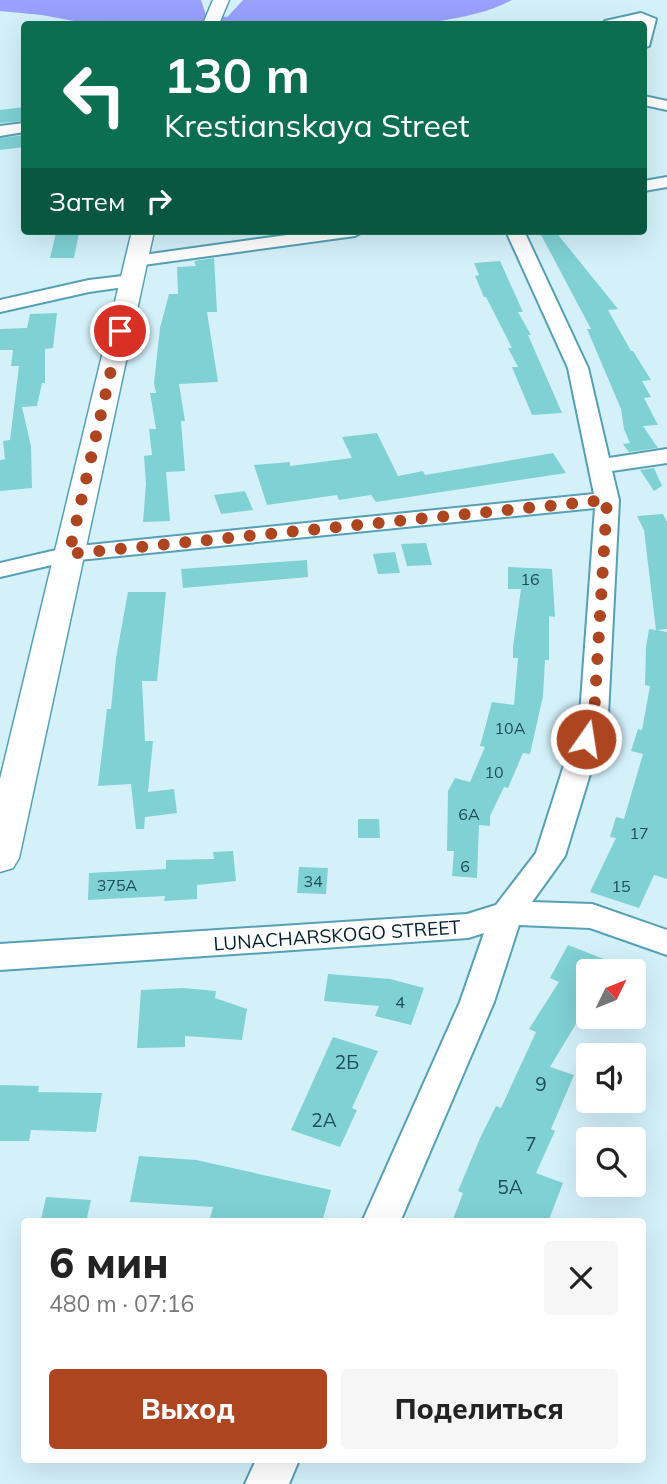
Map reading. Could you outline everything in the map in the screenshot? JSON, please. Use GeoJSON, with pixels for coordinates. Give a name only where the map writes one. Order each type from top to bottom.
{"type":"FeatureCollection","features":[{"type":"Feature","properties":{"kind":"main road"},"geometry":{"type":"LineString","coordinates":[[0,858],[142,235]]}},
{"type":"Feature","properties":{"kind":"street"},"geometry":{"type":"LineString","coordinates":[[623,21],[641,17],[649,19],[647,29]]}},
{"type":"Feature","properties":{"kind":"street"},"geometry":{"type":"LineString","coordinates":[[647,101],[667,106]]}},
{"type":"Feature","properties":{"kind":"street"},"geometry":{"type":"LineString","coordinates":[[0,131],[21,128]]}},
{"type":"Feature","properties":{"kind":"street"},"geometry":{"type":"LineString","coordinates":[[647,185],[667,182]]}},
{"type":"Feature","properties":{"kind":"street"},"geometry":{"type":"LineString","coordinates":[[0,306],[89,286],[134,271],[333,235]]}},
{"type":"Feature","properties":{"kind":"street"},"geometry":{"type":"LineString","coordinates":[[383,1218],[477,1002],[507,913],[550,856],[594,715],[607,500],[578,368],[517,235]]}},
{"type":"Feature","properties":{"kind":"street"},"geometry":{"type":"LineString","coordinates":[[600,466],[667,456]]}},
{"type":"Feature","properties":{"kind":"street"},"geometry":{"type":"LineString","coordinates":[[0,570],[69,554],[607,500]]}},
{"type":"Feature","properties":{"kind":"street","name":"LUNACHARSKOGO STREET"},"geometry":{"type":"LineString","coordinates":[[0,957],[468,926],[507,913],[592,916],[667,943]]}},
{"type":"Feature","properties":{"kind":"street"},"geometry":{"type":"LineString","coordinates":[[267,1484],[277,1463]]}},
{"type":"Feature","properties":{"kind":"water"},"geometry":{"type":"Polygon","coordinates":[[[0,0],[201,0],[206,15],[202,21],[74,21],[0,11],[0,0]]]}},
{"type":"Feature","properties":{"kind":"water"},"geometry":{"type":"Polygon","coordinates":[[[243,0],[512,0],[483,12],[440,21],[224,21],[243,0]]]}},
{"type":"Feature","properties":{"kind":"building"},"geometry":{"type":"Polygon","coordinates":[[[21,107],[21,121],[0,123],[0,110],[21,107]]]}},
{"type":"Feature","properties":{"kind":"building"},"geometry":{"type":"Polygon","coordinates":[[[21,135],[21,147],[0,150],[0,138],[21,135]]]}},
{"type":"Feature","properties":{"kind":"building"},"geometry":{"type":"Polygon","coordinates":[[[56,235],[79,235],[74,258],[50,258],[56,235]]]}},
{"type":"Feature","properties":{"kind":"building"},"geometry":{"type":"Polygon","coordinates":[[[541,235],[558,235],[618,309],[608,310],[651,380],[642,381],[651,397],[644,398],[658,425],[643,426],[658,448],[629,452],[623,444],[630,443],[624,429],[621,409],[587,329],[591,329],[541,235]]]}},
{"type":"Feature","properties":{"kind":"building"},"geometry":{"type":"Polygon","coordinates":[[[214,258],[217,312],[207,312],[218,382],[179,384],[185,421],[181,421],[185,471],[166,472],[170,521],[143,522],[146,484],[144,456],[152,455],[149,429],[156,429],[150,393],[156,393],[154,383],[160,328],[169,294],[178,294],[177,267],[196,266],[194,261],[214,258]]]}},
{"type":"Feature","properties":{"kind":"building"},"geometry":{"type":"Polygon","coordinates":[[[500,261],[523,312],[518,312],[531,335],[528,335],[562,413],[532,415],[512,367],[518,367],[508,348],[512,348],[475,276],[479,275],[474,263],[500,261]]]}},
{"type":"Feature","properties":{"kind":"building"},"geometry":{"type":"Polygon","coordinates":[[[57,313],[53,348],[45,349],[45,383],[42,383],[37,406],[22,407],[31,446],[32,488],[0,491],[0,460],[5,459],[3,441],[10,440],[19,366],[11,366],[13,350],[0,350],[0,329],[27,328],[30,314],[57,313]]]}},
{"type":"Feature","properties":{"kind":"building"},"geometry":{"type":"Polygon","coordinates":[[[377,433],[398,476],[423,471],[425,475],[553,453],[566,473],[376,502],[371,495],[339,500],[337,495],[267,505],[254,465],[290,462],[290,466],[352,458],[342,437],[377,433]]]}},
{"type":"Feature","properties":{"kind":"building"},"geometry":{"type":"Polygon","coordinates":[[[654,468],[662,486],[654,491],[640,470],[654,468]]]}},
{"type":"Feature","properties":{"kind":"building"},"geometry":{"type":"Polygon","coordinates":[[[245,491],[253,510],[221,514],[214,495],[245,491]]]}},
{"type":"Feature","properties":{"kind":"building"},"geometry":{"type":"Polygon","coordinates":[[[663,514],[667,522],[667,629],[657,630],[667,632],[667,879],[654,875],[639,908],[590,892],[616,838],[610,837],[616,817],[624,819],[643,754],[631,751],[638,729],[642,730],[650,686],[645,685],[649,629],[656,630],[644,530],[637,516],[663,514]]]}},
{"type":"Feature","properties":{"kind":"building"},"geometry":{"type":"Polygon","coordinates":[[[426,543],[432,565],[407,566],[401,544],[426,543]]]}},
{"type":"Feature","properties":{"kind":"building"},"geometry":{"type":"Polygon","coordinates":[[[395,552],[400,573],[378,574],[373,554],[395,552]]]}},
{"type":"Feature","properties":{"kind":"building"},"geometry":{"type":"Polygon","coordinates":[[[307,560],[308,577],[183,588],[181,569],[307,560]]]}},
{"type":"Feature","properties":{"kind":"building"},"geometry":{"type":"Polygon","coordinates":[[[508,567],[552,569],[555,617],[549,616],[549,660],[545,660],[543,696],[530,754],[523,753],[508,788],[504,787],[490,816],[490,826],[479,825],[477,878],[452,876],[454,851],[447,851],[448,791],[455,778],[470,782],[485,747],[480,746],[492,702],[514,705],[518,658],[513,658],[513,647],[521,589],[508,589],[508,567]]]}},
{"type":"Feature","properties":{"kind":"building"},"geometry":{"type":"Polygon","coordinates":[[[128,592],[166,592],[157,681],[142,681],[145,741],[153,741],[148,792],[174,789],[177,813],[145,817],[144,829],[136,829],[131,784],[98,786],[107,709],[111,709],[116,658],[128,592]]]}},
{"type":"Feature","properties":{"kind":"building"},"geometry":{"type":"Polygon","coordinates":[[[358,819],[379,819],[380,838],[358,838],[358,819]]]}},
{"type":"Feature","properties":{"kind":"building"},"geometry":{"type":"Polygon","coordinates":[[[233,851],[236,881],[197,885],[197,899],[164,901],[165,896],[88,900],[89,873],[166,869],[166,860],[214,859],[213,852],[233,851]]]}},
{"type":"Feature","properties":{"kind":"building"},"geometry":{"type":"Polygon","coordinates":[[[299,867],[328,868],[326,894],[297,893],[299,867]]]}},
{"type":"Feature","properties":{"kind":"building"},"geometry":{"type":"Polygon","coordinates":[[[568,945],[604,959],[576,959],[576,1024],[550,1067],[574,1075],[551,1129],[555,1131],[536,1173],[563,1183],[550,1218],[454,1218],[463,1193],[458,1191],[481,1136],[496,1106],[501,1108],[536,1032],[529,1029],[559,982],[550,978],[568,945]]]}},
{"type":"Feature","properties":{"kind":"building"},"geometry":{"type":"Polygon","coordinates":[[[328,974],[390,979],[424,988],[411,1025],[375,1016],[379,1006],[324,1001],[328,974]]]}},
{"type":"Feature","properties":{"kind":"building"},"geometry":{"type":"Polygon","coordinates":[[[183,988],[216,991],[215,998],[247,1009],[242,1040],[185,1036],[185,1047],[137,1048],[141,990],[183,988]]]}},
{"type":"Feature","properties":{"kind":"building"},"geometry":{"type":"Polygon","coordinates":[[[333,1037],[378,1051],[352,1108],[357,1110],[340,1147],[291,1130],[333,1037]]]}},
{"type":"Feature","properties":{"kind":"building"},"geometry":{"type":"Polygon","coordinates":[[[0,1085],[39,1086],[38,1092],[102,1093],[96,1132],[31,1130],[29,1141],[0,1141],[0,1085]]]}},
{"type":"Feature","properties":{"kind":"building"},"geometry":{"type":"Polygon","coordinates":[[[139,1156],[196,1160],[331,1190],[323,1218],[210,1218],[213,1207],[130,1202],[139,1156]]]}},
{"type":"Feature","properties":{"kind":"building"},"geometry":{"type":"Polygon","coordinates":[[[46,1197],[91,1200],[87,1218],[41,1218],[46,1197]]]}},
{"type":"Feature","properties":{"kind":"waterway"},"geometry":{"type":"LineString","coordinates":[[62,0],[146,21]]}},
{"type":"Feature","properties":{"kind":"waterway"},"geometry":{"type":"LineString","coordinates":[[256,21],[332,11],[387,0]]}},
{"type":"Feature","properties":{"kind":"route"},"geometry":{"type":"LineString","coordinates":[[120,331],[69,554],[607,500],[594,715],[586,739]]}}]}
